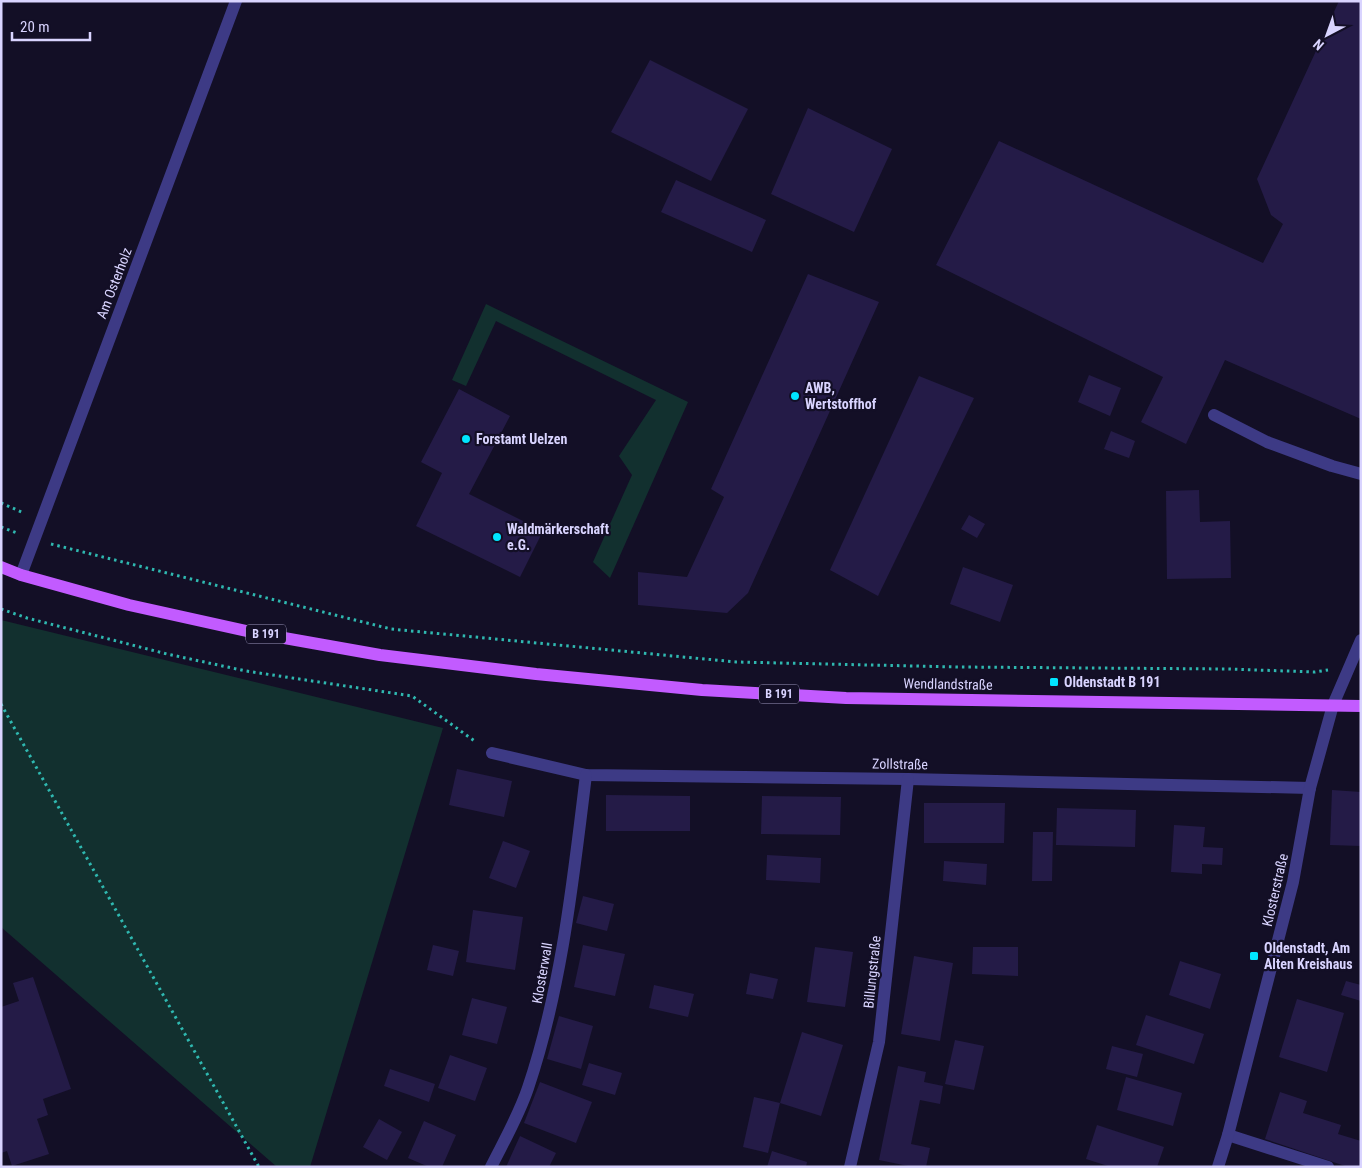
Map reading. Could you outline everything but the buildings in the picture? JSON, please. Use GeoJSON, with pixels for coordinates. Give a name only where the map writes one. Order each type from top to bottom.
{"type":"FeatureCollection","features":[{"type":"Feature","properties":{"kind":"main road","name":"B 191"},"geometry":{"type":"LineString","coordinates":[[1,567],[21,575]]}},
{"type":"Feature","properties":{"kind":"main road","name":"Wendlandstraße"},"geometry":{"type":"LineString","coordinates":[[21,575],[129,606],[251,632],[380,655],[536,674],[702,690],[846,698],[1361,706]]}},
{"type":"Feature","properties":{"kind":"street","name":"Am Osterholz"},"geometry":{"type":"LineString","coordinates":[[21,575],[236,1]]}},
{"type":"Feature","properties":{"kind":"street"},"geometry":{"type":"LineString","coordinates":[[1214,415],[1267,442],[1332,466],[1361,474]]}},
{"type":"Feature","properties":{"kind":"street","name":"Klosterstraße"},"geometry":{"type":"LineString","coordinates":[[1218,1167],[1228,1135],[1293,882],[1310,788],[1333,705],[1361,640]]}},
{"type":"Feature","properties":{"kind":"street","name":"Zollstraße"},"geometry":{"type":"LineString","coordinates":[[492,753],[586,775],[908,779],[1310,788]]}},
{"type":"Feature","properties":{"kind":"street","name":"Klosterwall"},"geometry":{"type":"LineString","coordinates":[[492,1167],[528,1090],[550,1013],[572,892],[586,775]]}},
{"type":"Feature","properties":{"kind":"street","name":"Billungstraße"},"geometry":{"type":"LineString","coordinates":[[850,1167],[880,1042],[908,779]]}},
{"type":"Feature","properties":{"kind":"street"},"geometry":{"type":"LineString","coordinates":[[1228,1135],[1328,1167]]}},
{"type":"Feature","properties":{"kind":"path"},"geometry":{"type":"LineString","coordinates":[[1,503],[41,520]]}},
{"type":"Feature","properties":{"kind":"path"},"geometry":{"type":"LineString","coordinates":[[1,527],[34,540],[109,560],[392,629],[736,662],[959,668],[1218,669],[1315,672],[1349,668]]}},
{"type":"Feature","properties":{"kind":"path"},"geometry":{"type":"LineString","coordinates":[[1,609],[27,618],[158,652],[246,671],[412,696],[492,753]]}},
{"type":"Feature","properties":{"kind":"path"},"geometry":{"type":"LineString","coordinates":[[1,704],[259,1167]]}},
{"type":"Feature","properties":{"kind":"green space"},"geometry":{"type":"Polygon","coordinates":[[[486,304],[688,402],[610,578],[593,562],[632,475],[619,456],[656,400],[496,321],[466,386],[452,380],[486,304]]]}},
{"type":"Feature","properties":{"kind":"green space"},"geometry":{"type":"Polygon","coordinates":[[[1,620],[443,728],[310,1167],[277,1167],[1,927],[1,620]]]}},
{"type":"Feature","properties":{"kind":"place","name":"AWB, Wertstoffhof"},"geometry":{"type":"Point","coordinates":[795,396]}},
{"type":"Feature","properties":{"kind":"place","name":"Forstamt Uelzen"},"geometry":{"type":"Point","coordinates":[466,439]}},
{"type":"Feature","properties":{"kind":"place","name":"Waldmärkerschaft e.G."},"geometry":{"type":"Point","coordinates":[497,537]}},
{"type":"Feature","properties":{"kind":"place","name":"Oldenstadt B 191"},"geometry":{"type":"Point","coordinates":[1054,682]}},
{"type":"Feature","properties":{"kind":"place","name":"Oldenstadt, Am Alten Kreishaus"},"geometry":{"type":"Point","coordinates":[1254,956]}}]}
